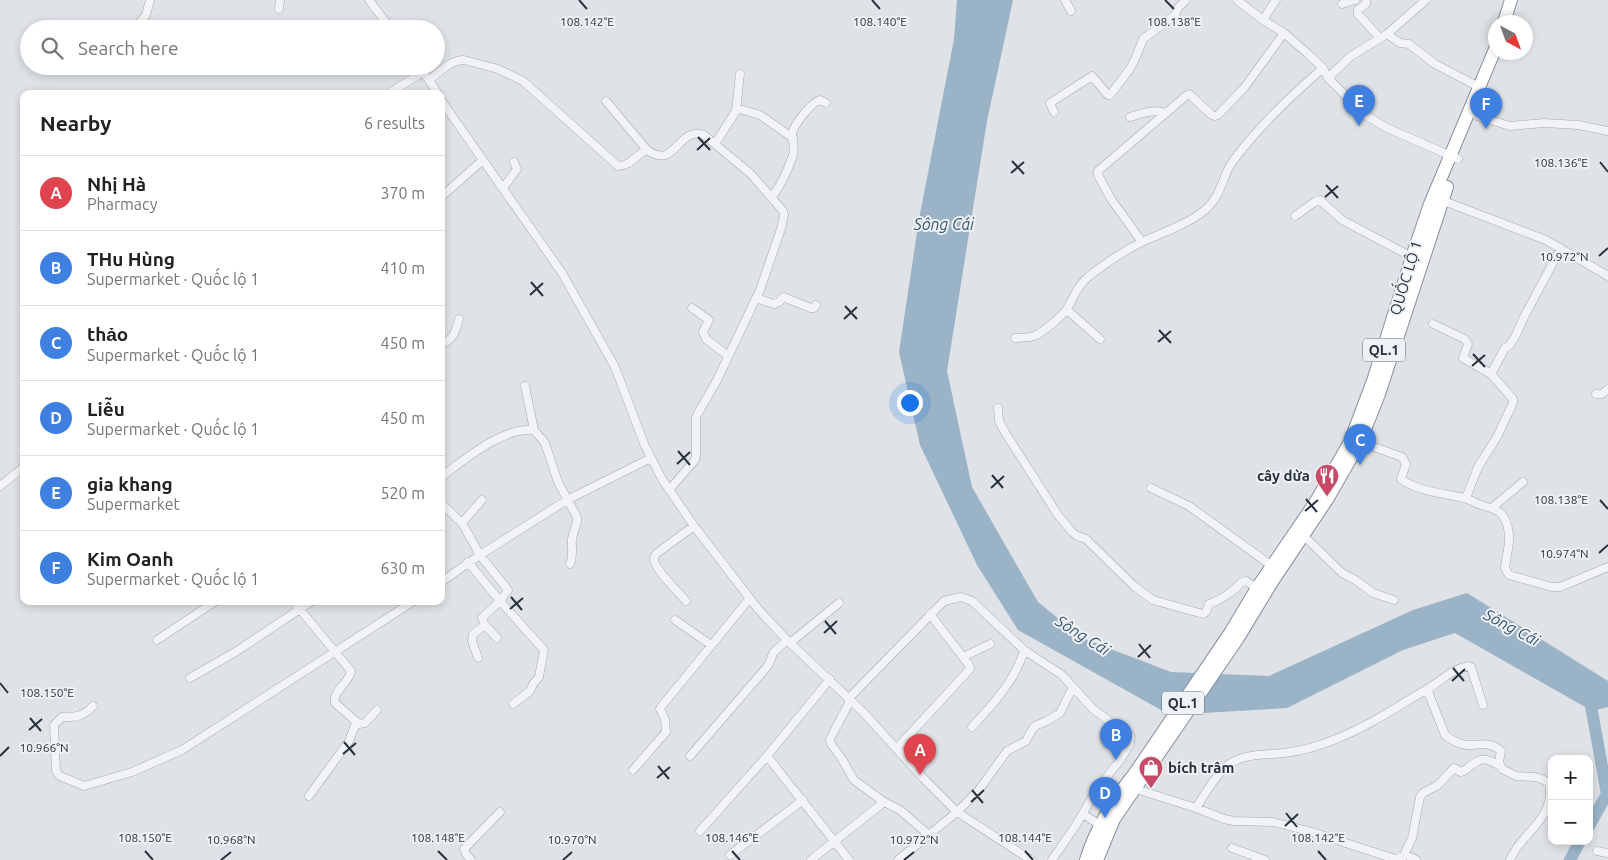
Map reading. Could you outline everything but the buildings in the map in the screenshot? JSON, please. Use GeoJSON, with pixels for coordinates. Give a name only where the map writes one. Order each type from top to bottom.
{"type":"FeatureCollection","features":[{"type":"Feature","properties":{"kind":"highway"},"geometry":{"type":"LineString","coordinates":[[1506,15],[1511,0]]}},
{"type":"Feature","properties":{"kind":"highway"},"geometry":{"type":"LineString","coordinates":[[1515,15],[1520,0]]}},
{"type":"Feature","properties":{"kind":"highway","name":"QUỐC LỘ 1"},"geometry":{"type":"LineString","coordinates":[[1234,636],[1304,536],[1342,476],[1360,442],[1381,387],[1454,158],[1490,60]]}},
{"type":"Feature","properties":{"kind":"highway","name":"QUỐC LỘ 1"},"geometry":{"type":"LineString","coordinates":[[1234,636],[1257,588],[1315,503],[1350,442],[1384,351],[1430,204],[1477,116],[1499,60]]}},
{"type":"Feature","properties":{"kind":"highway","name":"QL.1"},"geometry":{"type":"LineString","coordinates":[[1086,860],[1100,825],[1121,790],[1140,774],[1234,636]]}},
{"type":"Feature","properties":{"kind":"highway","name":"QL.1"},"geometry":{"type":"LineString","coordinates":[[1097,860],[1114,820],[1136,789],[1140,774]]}},
{"type":"Feature","properties":{"kind":"street"},"geometry":{"type":"LineString","coordinates":[[142,20],[146,15],[150,0]]}},
{"type":"Feature","properties":{"kind":"street"},"geometry":{"type":"LineString","coordinates":[[279,9],[280,0]]}},
{"type":"Feature","properties":{"kind":"street"},"geometry":{"type":"LineString","coordinates":[[369,0],[384,20]]}},
{"type":"Feature","properties":{"kind":"street"},"geometry":{"type":"LineString","coordinates":[[1065,0],[1071,11]]}},
{"type":"Feature","properties":{"kind":"street"},"geometry":{"type":"LineString","coordinates":[[1054,112],[1050,102],[1092,76],[1108,95],[1113,93],[1136,58],[1143,39],[1175,15],[1184,0]]}},
{"type":"Feature","properties":{"kind":"street"},"geometry":{"type":"LineString","coordinates":[[1237,0],[1284,33],[1323,68],[1328,78],[1365,115],[1386,128],[1454,158]]}},
{"type":"Feature","properties":{"kind":"street"},"geometry":{"type":"LineString","coordinates":[[1263,20],[1276,0]]}},
{"type":"Feature","properties":{"kind":"street"},"geometry":{"type":"LineString","coordinates":[[1342,4],[1355,0]]}},
{"type":"Feature","properties":{"kind":"street"},"geometry":{"type":"LineString","coordinates":[[1366,0],[1366,4],[1358,10],[1358,14],[1379,37]]}},
{"type":"Feature","properties":{"kind":"street"},"geometry":{"type":"LineString","coordinates":[[1328,78],[1351,56],[1379,37],[1387,34],[1426,0]]}},
{"type":"Feature","properties":{"kind":"street"},"geometry":{"type":"LineString","coordinates":[[1142,242],[1111,199],[1098,171],[1188,94],[1212,115],[1218,115],[1244,88],[1284,33]]}},
{"type":"Feature","properties":{"kind":"street"},"geometry":{"type":"LineString","coordinates":[[1387,34],[1400,43],[1409,44],[1435,64],[1479,87]]}},
{"type":"Feature","properties":{"kind":"street"},"geometry":{"type":"LineString","coordinates":[[445,68],[460,60],[464,60],[498,69],[523,81],[618,166],[628,164],[647,150]]}},
{"type":"Feature","properties":{"kind":"street"},"geometry":{"type":"LineString","coordinates":[[1015,338],[1038,335],[1067,310],[1076,290],[1088,277],[1142,242],[1186,222],[1205,210],[1212,202],[1225,179],[1230,165],[1245,145],[1293,94],[1323,68]]}},
{"type":"Feature","properties":{"kind":"street"},"geometry":{"type":"LineString","coordinates":[[715,144],[734,116],[740,74]]}},
{"type":"Feature","properties":{"kind":"street"},"geometry":{"type":"LineString","coordinates":[[393,90],[412,75]]}},
{"type":"Feature","properties":{"kind":"street"},"geometry":{"type":"LineString","coordinates":[[425,75],[435,90]]}},
{"type":"Feature","properties":{"kind":"street"},"geometry":{"type":"LineString","coordinates":[[429,80],[435,75]]}},
{"type":"Feature","properties":{"kind":"street"},"geometry":{"type":"LineString","coordinates":[[772,197],[790,164],[794,147],[794,130],[812,104],[820,100],[826,103]]}},
{"type":"Feature","properties":{"kind":"street"},"geometry":{"type":"LineString","coordinates":[[606,102],[647,150],[659,157],[666,156],[684,138],[698,133],[704,135],[751,174],[772,197],[784,215],[760,290],[696,417],[695,460],[669,490]]}},
{"type":"Feature","properties":{"kind":"street"},"geometry":{"type":"LineString","coordinates":[[445,106],[562,273],[615,367],[651,458],[669,490],[694,526],[750,598],[789,641],[864,713],[923,778],[957,812],[1031,860]]}},
{"type":"Feature","properties":{"kind":"street"},"geometry":{"type":"LineString","coordinates":[[736,108],[760,115],[793,138]]}},
{"type":"Feature","properties":{"kind":"street"},"geometry":{"type":"LineString","coordinates":[[1130,117],[1157,110],[1166,114]]}},
{"type":"Feature","properties":{"kind":"street"},"geometry":{"type":"LineString","coordinates":[[1477,116],[1510,126],[1544,123],[1578,124],[1608,131]]}},
{"type":"Feature","properties":{"kind":"street"},"geometry":{"type":"LineString","coordinates":[[445,193],[483,160]]}},
{"type":"Feature","properties":{"kind":"street"},"geometry":{"type":"LineString","coordinates":[[503,188],[517,169],[514,162]]}},
{"type":"Feature","properties":{"kind":"street"},"geometry":{"type":"LineString","coordinates":[[1295,216],[1320,200],[1342,220],[1412,258]]}},
{"type":"Feature","properties":{"kind":"street"},"geometry":{"type":"LineString","coordinates":[[1441,200],[1536,235],[1608,276]]}},
{"type":"Feature","properties":{"kind":"street"},"geometry":{"type":"LineString","coordinates":[[1490,374],[1505,348],[1510,345],[1516,335],[1561,248]]}},
{"type":"Feature","properties":{"kind":"street"},"geometry":{"type":"LineString","coordinates":[[756,298],[774,304],[783,296],[811,308],[815,308],[816,304]]}},
{"type":"Feature","properties":{"kind":"street"},"geometry":{"type":"LineString","coordinates":[[692,308],[709,320],[703,329],[704,336],[728,356]]}},
{"type":"Feature","properties":{"kind":"street"},"geometry":{"type":"LineString","coordinates":[[1067,310],[1100,339]]}},
{"type":"Feature","properties":{"kind":"street"},"geometry":{"type":"LineString","coordinates":[[445,343],[455,334],[459,319]]}},
{"type":"Feature","properties":{"kind":"street"},"geometry":{"type":"LineString","coordinates":[[1433,324],[1465,339],[1468,344],[1463,358],[1490,374],[1513,399],[1514,403],[1498,437],[1478,467],[1466,498]]}},
{"type":"Feature","properties":{"kind":"street"},"geometry":{"type":"LineString","coordinates":[[525,386],[534,430],[545,443],[558,482],[577,521],[572,536],[573,556],[570,564]]}},
{"type":"Feature","properties":{"kind":"street"},"geometry":{"type":"LineString","coordinates":[[1596,394],[1602,394],[1608,389]]}},
{"type":"Feature","properties":{"kind":"street"},"geometry":{"type":"LineString","coordinates":[[998,408],[999,421],[1006,434],[1058,515],[1072,532],[1086,539],[1134,586],[1153,600],[1202,614],[1206,612],[1209,604],[1220,601],[1234,591],[1242,582],[1246,581],[1257,588]]}},
{"type":"Feature","properties":{"kind":"street"},"geometry":{"type":"LineString","coordinates":[[445,474],[467,457],[499,439],[522,430],[534,430]]}},
{"type":"Feature","properties":{"kind":"street"},"geometry":{"type":"LineString","coordinates":[[1360,442],[1402,457],[1406,464],[1400,477],[1409,484],[1442,494],[1466,498],[1479,504],[1493,507],[1504,517],[1509,534],[1509,547],[1505,568],[1509,574],[1560,588],[1608,567]]}},
{"type":"Feature","properties":{"kind":"street"},"geometry":{"type":"LineString","coordinates":[[445,579],[468,562],[567,500],[651,458]]}},
{"type":"Feature","properties":{"kind":"street"},"geometry":{"type":"LineString","coordinates":[[0,486],[20,470]]}},
{"type":"Feature","properties":{"kind":"street"},"geometry":{"type":"LineString","coordinates":[[1493,507],[1523,482]]}},
{"type":"Feature","properties":{"kind":"street"},"geometry":{"type":"LineString","coordinates":[[1151,488],[1189,506],[1272,566]]}},
{"type":"Feature","properties":{"kind":"street"},"geometry":{"type":"LineString","coordinates":[[462,523],[482,500]]}},
{"type":"Feature","properties":{"kind":"street"},"geometry":{"type":"LineString","coordinates":[[445,507],[462,523],[480,555],[508,590],[500,601],[482,618],[485,625],[497,638]]}},
{"type":"Feature","properties":{"kind":"street"},"geometry":{"type":"LineString","coordinates":[[686,601],[661,571],[654,561],[654,557],[657,552],[694,526]]}},
{"type":"Feature","properties":{"kind":"street"},"geometry":{"type":"LineString","coordinates":[[1304,536],[1342,573],[1372,593],[1394,600]]}},
{"type":"Feature","properties":{"kind":"street"},"geometry":{"type":"LineString","coordinates":[[468,562],[544,650],[539,677],[530,691],[513,704]]}},
{"type":"Feature","properties":{"kind":"street"},"geometry":{"type":"LineString","coordinates":[[929,835],[900,810],[884,802],[854,780],[831,744],[830,739],[849,700],[944,601],[961,597],[972,601],[1024,650],[1062,675],[1093,709],[1130,737],[1130,744],[1126,751],[1104,780],[1052,860]]}},
{"type":"Feature","properties":{"kind":"street"},"geometry":{"type":"LineString","coordinates":[[633,770],[666,732],[666,724],[661,706],[750,598]]}},
{"type":"Feature","properties":{"kind":"street"},"geometry":{"type":"LineString","coordinates":[[690,756],[766,668],[773,653],[839,604]]}},
{"type":"Feature","properties":{"kind":"street"},"geometry":{"type":"LineString","coordinates":[[157,640],[210,605]]}},
{"type":"Feature","properties":{"kind":"street"},"geometry":{"type":"LineString","coordinates":[[296,605],[351,673],[334,700],[356,723],[362,725],[377,710]]}},
{"type":"Feature","properties":{"kind":"street"},"geometry":{"type":"LineString","coordinates":[[190,678],[237,651],[306,605]]}},
{"type":"Feature","properties":{"kind":"street"},"geometry":{"type":"LineString","coordinates":[[93,706],[88,712],[73,718],[62,717],[54,724],[56,771],[60,776],[84,786],[132,772],[182,750],[336,653],[408,605]]}},
{"type":"Feature","properties":{"kind":"street"},"geometry":{"type":"LineString","coordinates":[[897,748],[970,669],[930,614]]}},
{"type":"Feature","properties":{"kind":"street"},"geometry":{"type":"LineString","coordinates":[[675,620],[711,645]]}},
{"type":"Feature","properties":{"kind":"street"},"geometry":{"type":"LineString","coordinates":[[478,658],[472,641],[473,634],[485,625]]}},
{"type":"Feature","properties":{"kind":"street"},"geometry":{"type":"LineString","coordinates":[[963,657],[990,644]]}},
{"type":"Feature","properties":{"kind":"street"},"geometry":{"type":"LineString","coordinates":[[972,727],[1004,691],[1022,659],[1024,650]]}},
{"type":"Feature","properties":{"kind":"street"},"geometry":{"type":"LineString","coordinates":[[1196,808],[1228,764],[1248,757],[1302,750],[1332,741],[1377,720],[1448,673],[1469,666],[1476,681],[1483,705]]}},
{"type":"Feature","properties":{"kind":"street"},"geometry":{"type":"LineString","coordinates":[[700,831],[767,756],[830,680]]}},
{"type":"Feature","properties":{"kind":"street"},"geometry":{"type":"LineString","coordinates":[[898,860],[957,812],[978,790],[1007,751],[1028,739],[1033,728],[1037,725],[1048,721],[1060,712],[1073,687]]}},
{"type":"Feature","properties":{"kind":"street"},"geometry":{"type":"LineString","coordinates":[[1426,689],[1445,735],[1462,744],[1486,743],[1498,748],[1500,751],[1500,766]]}},
{"type":"Feature","properties":{"kind":"street"},"geometry":{"type":"LineString","coordinates":[[309,796],[349,741],[356,723]]}},
{"type":"Feature","properties":{"kind":"street"},"geometry":{"type":"LineString","coordinates":[[767,756],[849,860]]}},
{"type":"Feature","properties":{"kind":"street"},"geometry":{"type":"LineString","coordinates":[[1136,789],[1234,821],[1272,822],[1380,857],[1394,859],[1403,857],[1405,854],[1412,838],[1416,809],[1423,793],[1438,785],[1454,768],[1461,772],[1464,771],[1484,758],[1516,776],[1542,779],[1549,783],[1550,800],[1545,812],[1533,830],[1516,848],[1510,860]]}},
{"type":"Feature","properties":{"kind":"street"},"geometry":{"type":"LineString","coordinates":[[1104,780],[1121,790]]}},
{"type":"Feature","properties":{"kind":"street"},"geometry":{"type":"LineString","coordinates":[[730,855],[803,800]]}},
{"type":"Feature","properties":{"kind":"street"},"geometry":{"type":"LineString","coordinates":[[812,860],[884,802]]}},
{"type":"Feature","properties":{"kind":"street"},"geometry":{"type":"LineString","coordinates":[[471,860],[464,849],[500,812]]}},
{"type":"Feature","properties":{"kind":"street"},"geometry":{"type":"LineString","coordinates":[[1083,814],[1100,825]]}},
{"type":"Feature","properties":{"kind":"street"},"geometry":{"type":"LineString","coordinates":[[1232,848],[1264,860]]}},
{"type":"Feature","properties":{"kind":"street"},"geometry":{"type":"LineString","coordinates":[[1597,851],[1608,853]]}},
{"type":"Feature","properties":{"kind":"street"},"geometry":{"type":"LineString","coordinates":[[1405,854],[1416,860]]}},
{"type":"Feature","properties":{"kind":"water","name":"Sông Cái"},"geometry":{"type":"Polygon","coordinates":[[[957,0],[1013,0],[987,121],[947,371],[972,487],[1038,602],[1082,638],[1171,672],[1269,676],[1413,610],[1467,593],[1608,681],[1608,707],[1592,711],[1455,633],[1403,650],[1287,708],[1170,715],[1018,630],[977,565],[920,445],[899,352],[919,219],[954,39],[957,0]]]}},
{"type":"Feature","properties":{"kind":"waterway"},"geometry":{"type":"LineString","coordinates":[[1589,695],[1607,794],[1593,819]]}},
{"type":"Feature","properties":{"kind":"waterway"},"geometry":{"type":"LineString","coordinates":[[1570,860],[1578,845]]}},
{"type":"Feature","properties":{"kind":"place","name":"gia khang"},"geometry":{"type":"Point","coordinates":[1359,126]}},
{"type":"Feature","properties":{"kind":"place","name":"Kim Oanh"},"geometry":{"type":"Point","coordinates":[1486,129]}},
{"type":"Feature","properties":{"kind":"place","name":"thảo"},"geometry":{"type":"Point","coordinates":[1360,465]}},
{"type":"Feature","properties":{"kind":"place","name":"cây dừa"},"geometry":{"type":"Point","coordinates":[1327,497]}},
{"type":"Feature","properties":{"kind":"place","name":"THu Hùng"},"geometry":{"type":"Point","coordinates":[1116,760]}},
{"type":"Feature","properties":{"kind":"place","name":"Nhị Hà"},"geometry":{"type":"Point","coordinates":[920,775]}},
{"type":"Feature","properties":{"kind":"place","name":"bích trâm"},"geometry":{"type":"Point","coordinates":[1151,789]}},
{"type":"Feature","properties":{"kind":"place","name":"Liễu"},"geometry":{"type":"Point","coordinates":[1105,818]}}]}
